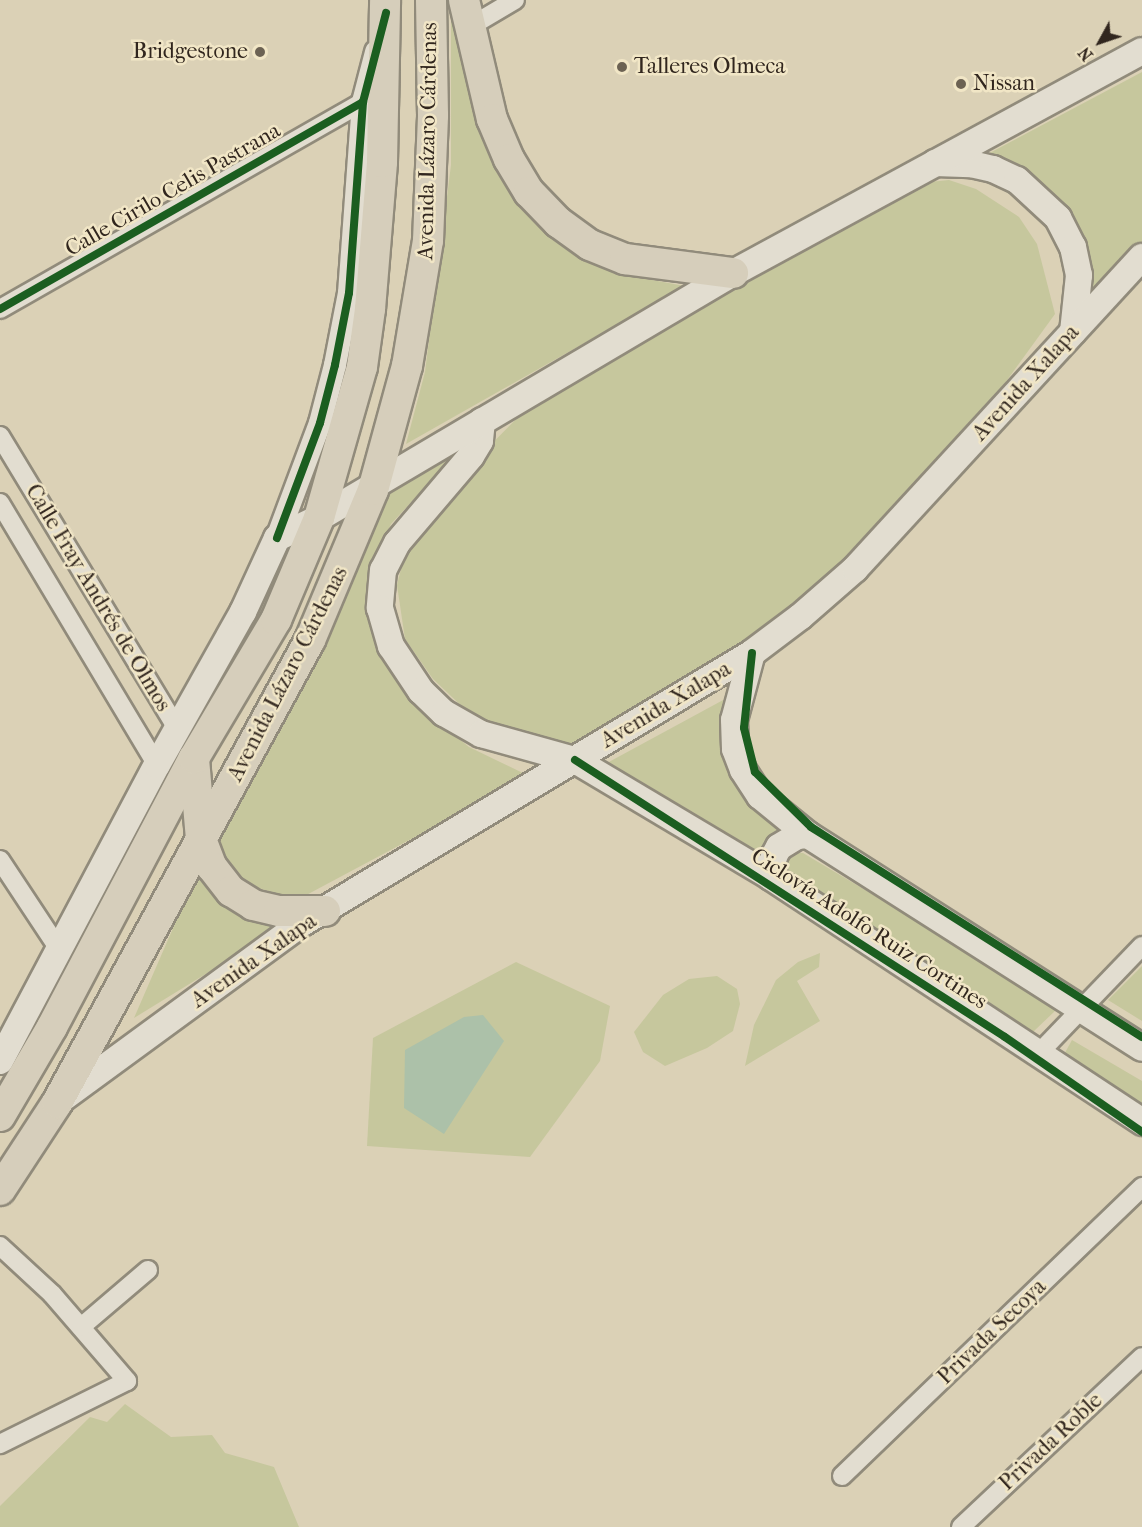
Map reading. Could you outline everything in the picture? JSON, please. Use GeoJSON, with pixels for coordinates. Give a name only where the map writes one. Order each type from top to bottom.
{"type":"FeatureCollection","features":[{"type":"Feature","properties":{"kind":"highway","name":"Avenida Lázaro Cárdenas"},"geometry":{"type":"LineString","coordinates":[[0,1190],[57,1103],[310,640],[375,484],[407,366],[429,241],[433,115],[430,0]]}},
{"type":"Feature","properties":{"kind":"highway","name":"Avenida Lázaro Cárdenas"},"geometry":{"type":"LineString","coordinates":[[0,1116],[52,1027],[194,758],[276,620],[320,518],[362,367],[370,309],[381,183],[385,6]]}},
{"type":"Feature","properties":{"kind":"highway"},"geometry":{"type":"LineString","coordinates":[[468,13],[492,119],[509,159],[529,192],[558,222],[590,245],[625,259],[733,273]]}},
{"type":"Feature","properties":{"kind":"highway"},"geometry":{"type":"LineString","coordinates":[[194,758],[201,839],[212,867],[231,891],[253,904],[279,911],[325,911]]}},
{"type":"Feature","properties":{"kind":"main road"},"geometry":{"type":"LineString","coordinates":[[0,1062],[61,952],[157,765],[243,612],[277,538],[320,518],[733,273],[1142,51]]}},
{"type":"Feature","properties":{"kind":"main road"},"geometry":{"type":"LineString","coordinates":[[933,163],[971,164],[993,169],[1017,180],[1058,218],[1073,247],[1079,275],[1072,333]]}},
{"type":"Feature","properties":{"kind":"main road","name":"Avenida Xalapa"},"geometry":{"type":"LineString","coordinates":[[57,1103],[325,911],[752,652],[800,618],[855,569],[1142,257]]}},
{"type":"Feature","properties":{"kind":"main road"},"geometry":{"type":"LineString","coordinates":[[482,421],[480,441],[471,456],[397,543],[383,570],[380,608],[391,646],[422,691],[444,713],[481,734],[575,760],[771,877],[1142,1122]]}},
{"type":"Feature","properties":{"kind":"main road"},"geometry":{"type":"LineString","coordinates":[[752,652],[734,720],[735,749],[743,770],[760,796],[808,835],[1142,1048]]}},
{"type":"Feature","properties":{"kind":"main road"},"geometry":{"type":"LineString","coordinates":[[771,877],[774,856],[779,847],[808,835]]}},
{"type":"Feature","properties":{"kind":"street"},"geometry":{"type":"LineString","coordinates":[[468,13],[515,0]]}},
{"type":"Feature","properties":{"kind":"street"},"geometry":{"type":"LineString","coordinates":[[277,538],[320,423],[335,365],[349,293],[363,102],[385,6]]}},
{"type":"Feature","properties":{"kind":"street","name":"Calle Cirilo Celis Pastrana"},"geometry":{"type":"LineString","coordinates":[[0,309],[363,102]]}},
{"type":"Feature","properties":{"kind":"street","name":"Calle Fray Andrés de Olmos"},"geometry":{"type":"LineString","coordinates":[[0,436],[178,730]]}},
{"type":"Feature","properties":{"kind":"street","name":"Calle Fray Andrés de Olmos"},"geometry":{"type":"LineString","coordinates":[[0,503],[157,765]]}},
{"type":"Feature","properties":{"kind":"street"},"geometry":{"type":"LineString","coordinates":[[0,860],[61,952]]}},
{"type":"Feature","properties":{"kind":"street"},"geometry":{"type":"LineString","coordinates":[[1038,1054],[1142,946]]}},
{"type":"Feature","properties":{"kind":"street","name":"Privada Secoya"},"geometry":{"type":"LineString","coordinates":[[842,1476],[1142,1187]]}},
{"type":"Feature","properties":{"kind":"street"},"geometry":{"type":"LineString","coordinates":[[0,1246],[52,1294],[127,1381],[0,1444]]}},
{"type":"Feature","properties":{"kind":"street"},"geometry":{"type":"LineString","coordinates":[[81,1328],[148,1270]]}},
{"type":"Feature","properties":{"kind":"street","name":"Privada Roble"},"geometry":{"type":"LineString","coordinates":[[961,1527],[1142,1357]]}},
{"type":"Feature","properties":{"kind":"shaded area"},"geometry":{"type":"Polygon","coordinates":[[[451,17],[495,156],[591,258],[630,276],[685,286],[406,444],[425,372],[451,165],[451,17]]]}},
{"type":"Feature","properties":{"kind":"shaded area"},"geometry":{"type":"Polygon","coordinates":[[[1142,72],[1142,246],[1092,290],[1075,228],[1037,181],[982,157],[1142,72]]]}},
{"type":"Feature","properties":{"kind":"shaded area"},"geometry":{"type":"Polygon","coordinates":[[[949,180],[976,189],[1019,217],[1037,244],[1055,314],[968,434],[862,548],[771,634],[573,755],[527,745],[473,717],[433,679],[405,639],[397,585],[410,533],[446,490],[539,396],[910,184],[949,180]]]}},
{"type":"Feature","properties":{"kind":"shaded area"},"geometry":{"type":"Polygon","coordinates":[[[462,440],[464,445],[391,524],[367,581],[375,637],[409,698],[469,747],[529,776],[297,900],[252,886],[218,861],[209,832],[366,506],[462,440]]]}},
{"type":"Feature","properties":{"kind":"shaded area"},"geometry":{"type":"Polygon","coordinates":[[[725,699],[721,738],[746,791],[784,833],[767,840],[758,851],[756,862],[607,763],[725,699]]]}},
{"type":"Feature","properties":{"kind":"shaded area"},"geometry":{"type":"Polygon","coordinates":[[[793,853],[803,853],[1008,975],[1056,1010],[1033,1032],[780,878],[784,860],[793,853]]]}},
{"type":"Feature","properties":{"kind":"shaded area"},"geometry":{"type":"Polygon","coordinates":[[[197,873],[235,910],[277,930],[134,1018],[197,873]]]}},
{"type":"Feature","properties":{"kind":"shaded area"},"geometry":{"type":"Polygon","coordinates":[[[820,953],[819,967],[797,981],[820,1021],[745,1066],[754,1025],[776,980],[798,962],[820,953]]]}},
{"type":"Feature","properties":{"kind":"shaded area"},"geometry":{"type":"Polygon","coordinates":[[[516,962],[610,1006],[600,1061],[530,1157],[367,1146],[373,1038],[516,962]]]}},
{"type":"Feature","properties":{"kind":"shaded area"},"geometry":{"type":"Polygon","coordinates":[[[1142,966],[1142,1021],[1108,1000],[1142,966]]]}},
{"type":"Feature","properties":{"kind":"shaded area"},"geometry":{"type":"Polygon","coordinates":[[[717,976],[737,989],[740,1004],[733,1031],[707,1048],[665,1066],[643,1052],[634,1032],[663,995],[689,979],[717,976]]]}},
{"type":"Feature","properties":{"kind":"shaded area"},"geometry":{"type":"Polygon","coordinates":[[[483,1015],[504,1041],[444,1134],[404,1108],[405,1050],[464,1017],[483,1015]]]}},
{"type":"Feature","properties":{"kind":"shaded area"},"geometry":{"type":"Polygon","coordinates":[[[1072,1040],[1142,1081],[1142,1111],[1061,1060],[1072,1040]]]}},
{"type":"Feature","properties":{"kind":"shaded area"},"geometry":{"type":"Polygon","coordinates":[[[125,1404],[171,1437],[212,1435],[225,1453],[274,1467],[299,1527],[0,1527],[0,1506],[90,1417],[107,1422],[125,1404]]]}},
{"type":"Feature","properties":{"kind":"cycle path"},"geometry":{"type":"LineString","coordinates":[[277,538],[320,423],[335,365],[349,293],[363,102],[386,13]]}},
{"type":"Feature","properties":{"kind":"cycle path"},"geometry":{"type":"LineString","coordinates":[[0,309],[363,102]]}},
{"type":"Feature","properties":{"kind":"cycle path"},"geometry":{"type":"LineString","coordinates":[[752,653],[744,728],[755,772],[811,827],[1142,1037]]}},
{"type":"Feature","properties":{"kind":"cycle path","name":"Ciclovía Adolfo Ruiz Cortines"},"geometry":{"type":"LineString","coordinates":[[575,760],[1005,1037],[1142,1132]]}},
{"type":"Feature","properties":{"kind":"place","name":"Bridgestone"},"geometry":{"type":"Point","coordinates":[260,52]}},
{"type":"Feature","properties":{"kind":"place","name":"Talleres Olmeca"},"geometry":{"type":"Point","coordinates":[622,67]}},
{"type":"Feature","properties":{"kind":"place","name":"Nissan"},"geometry":{"type":"Point","coordinates":[961,84]}}]}
